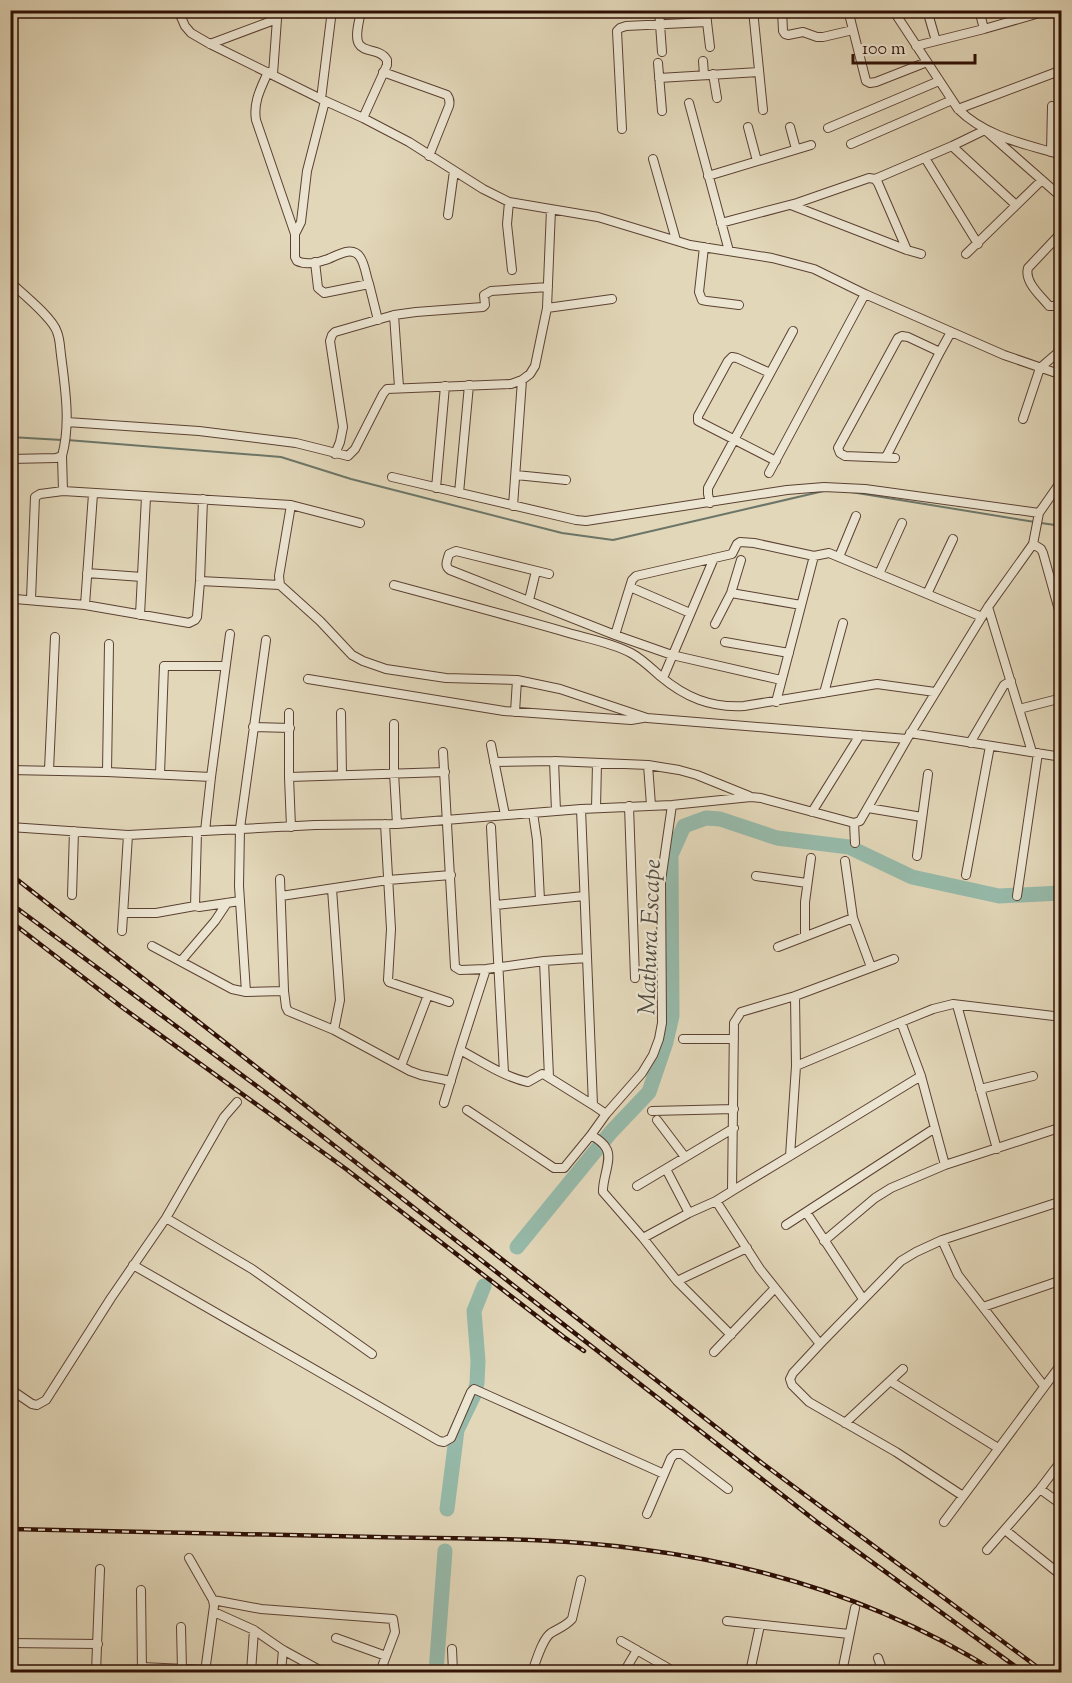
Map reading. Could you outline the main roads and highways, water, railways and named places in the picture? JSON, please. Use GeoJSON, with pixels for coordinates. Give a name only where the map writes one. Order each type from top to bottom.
{"type":"FeatureCollection","features":[{"type":"Feature","properties":{"kind":"waterway"},"geometry":{"type":"LineString","coordinates":[[10,437],[62,440]]}},
{"type":"Feature","properties":{"kind":"waterway"},"geometry":{"type":"LineString","coordinates":[[67,440],[281,457],[351,479],[562,533],[613,540],[828,490]]}},
{"type":"Feature","properties":{"kind":"waterway"},"geometry":{"type":"LineString","coordinates":[[851,492],[1035,522]]}},
{"type":"Feature","properties":{"kind":"waterway"},"geometry":{"type":"LineString","coordinates":[[1041,523],[1062,526]]}},
{"type":"Feature","properties":{"kind":"waterway","name":"Mathura Escape"},"geometry":{"type":"LineString","coordinates":[[517,1247],[611,1132],[649,1092],[672,1016],[671,855],[684,826],[706,818],[720,819],[777,838],[849,847],[912,877],[999,896],[1062,893]]}},
{"type":"Feature","properties":{"kind":"waterway","name":"Mathura Escape"},"geometry":{"type":"LineString","coordinates":[[447,1509],[457,1430],[474,1395],[477,1383],[478,1361],[474,1311],[484,1286]]}},
{"type":"Feature","properties":{"kind":"waterway","name":"Mathura Escape"},"geometry":{"type":"LineString","coordinates":[[436,1672],[445,1551]]}},
{"type":"Feature","properties":{"kind":"railway"},"geometry":{"type":"LineString","coordinates":[[10,874],[762,1463],[1044,1672]]}},
{"type":"Feature","properties":{"kind":"railway"},"geometry":{"type":"LineString","coordinates":[[10,903],[281,1104],[817,1522],[1023,1672]]}},
{"type":"Feature","properties":{"kind":"railway"},"geometry":{"type":"LineString","coordinates":[[10,921],[123,1008],[346,1169],[584,1351]]}},
{"type":"Feature","properties":{"kind":"railway"},"geometry":{"type":"LineString","coordinates":[[10,1529],[508,1539],[573,1542],[639,1549],[733,1565],[824,1591],[912,1626],[996,1672]]}}]}
